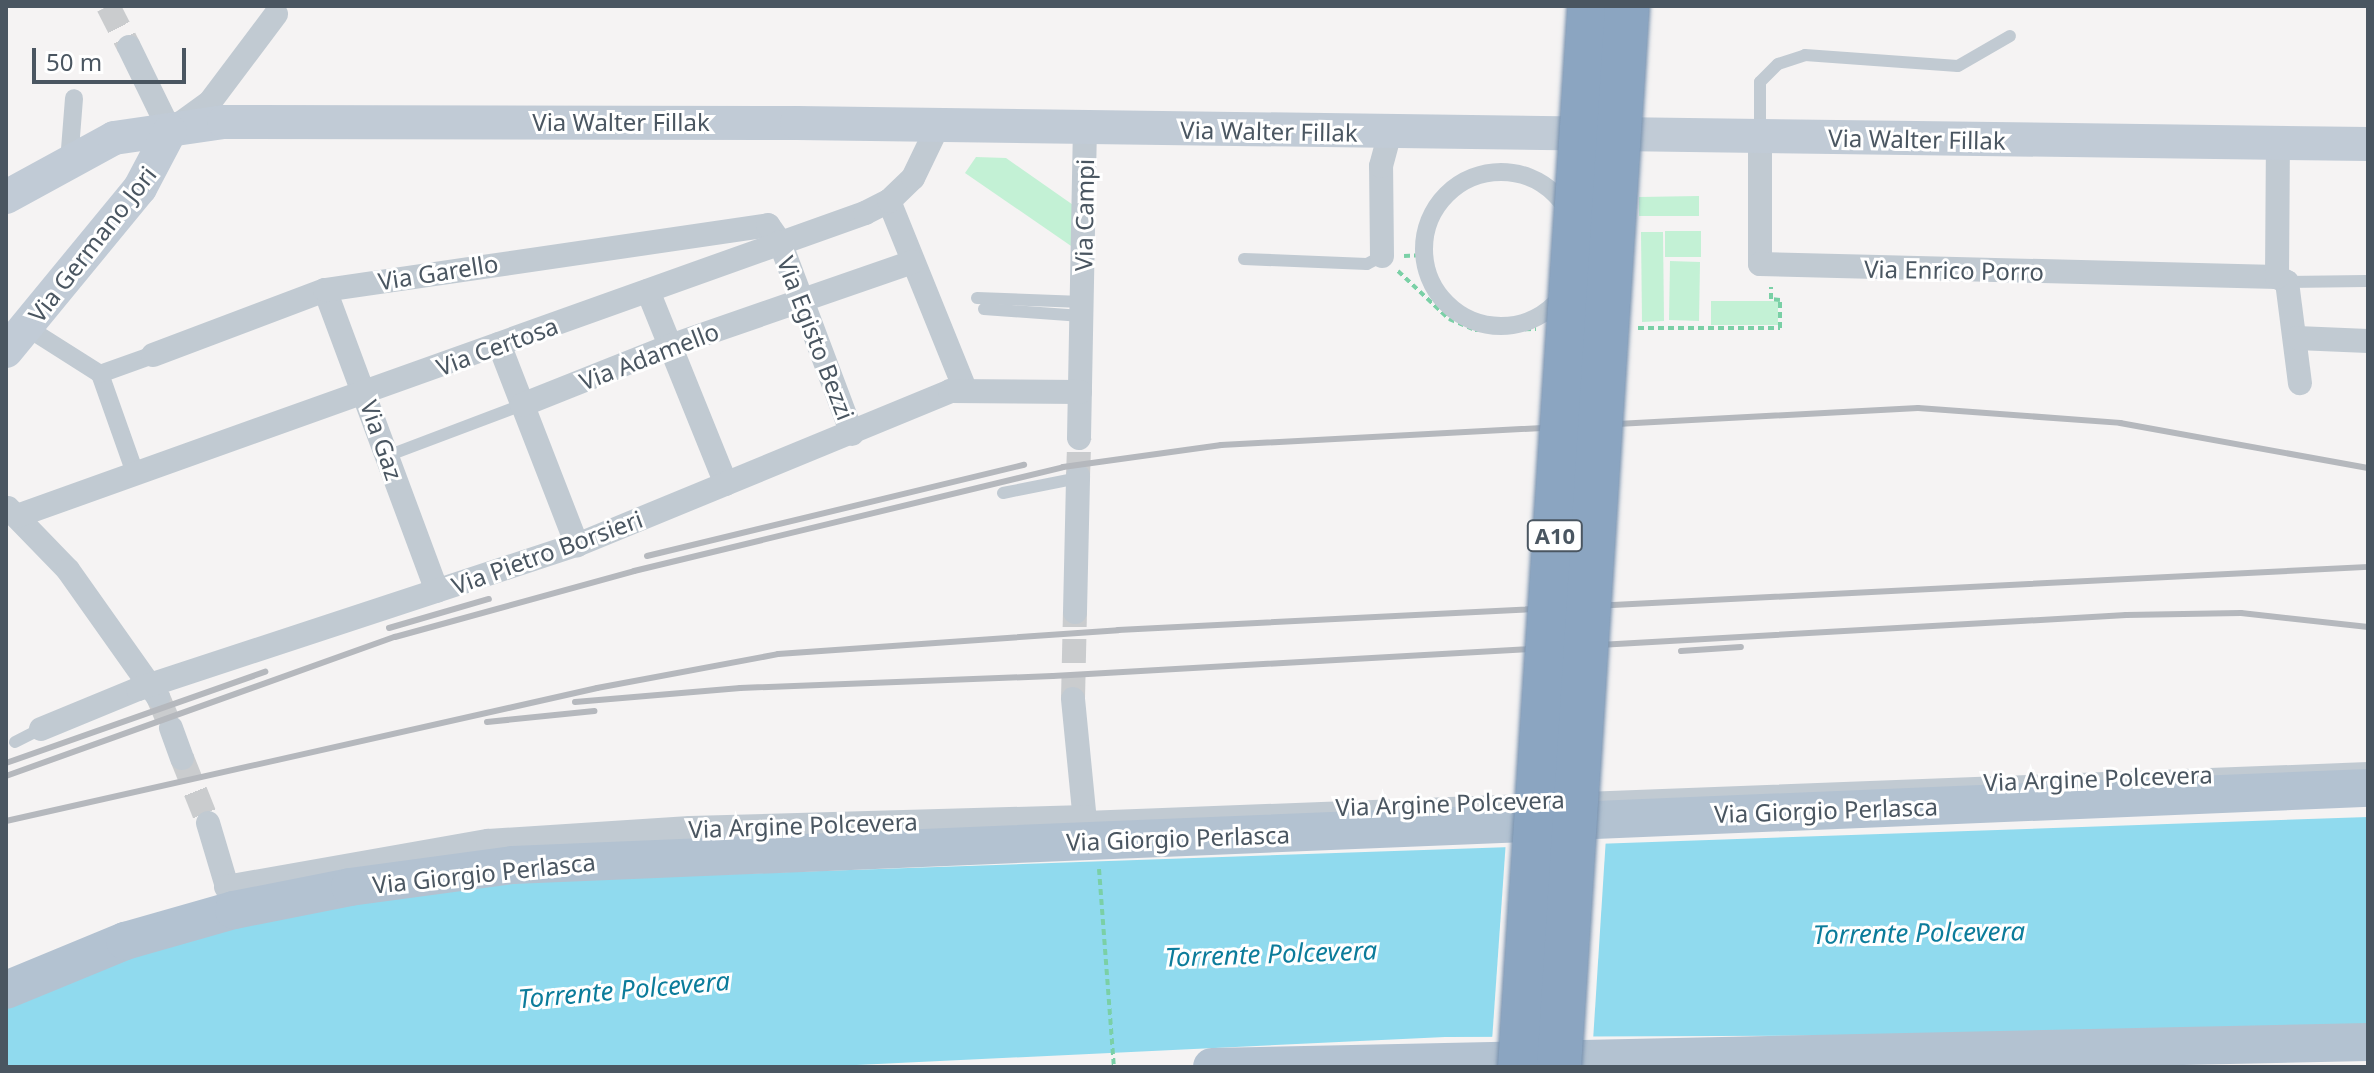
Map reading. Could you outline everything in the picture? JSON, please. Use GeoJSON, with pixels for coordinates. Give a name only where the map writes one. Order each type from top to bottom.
{"type":"FeatureCollection","features":[{"type":"Feature","properties":{"kind":"highway","name":"A10"},"geometry":{"type":"LineString","coordinates":[[1520,1067],[1590,6]]}},
{"type":"Feature","properties":{"kind":"highway","name":"A10"},"geometry":{"type":"LineString","coordinates":[[1559,1067],[1627,6]]}},
{"type":"Feature","properties":{"kind":"main road","name":"Via Walter Fillak"},"geometry":{"type":"LineString","coordinates":[[6,197],[101,145],[135,133],[224,122],[938,126],[2368,144]]}},
{"type":"Feature","properties":{"kind":"main road","name":"Via Germano Jori"},"geometry":{"type":"LineString","coordinates":[[16,339],[140,188],[170,131]]}},
{"type":"Feature","properties":{"kind":"main road"},"geometry":{"type":"LineString","coordinates":[[101,145],[123,154],[138,174],[140,188]]}},
{"type":"Feature","properties":{"kind":"main road","name":"Via Giorgio Perlasca"},"geometry":{"type":"LineString","coordinates":[[6,990],[230,898],[350,887],[513,865],[1090,838],[2368,788]]}},
{"type":"Feature","properties":{"kind":"main road"},"geometry":{"type":"LineString","coordinates":[[1212,1067],[2368,1042]]}},
{"type":"Feature","properties":{"kind":"street"},"geometry":{"type":"LineString","coordinates":[[129,47],[170,131],[210,102],[276,14]]}},
{"type":"Feature","properties":{"kind":"street"},"geometry":{"type":"LineString","coordinates":[[69,162],[74,98]]}},
{"type":"Feature","properties":{"kind":"street","name":"Via Certosa"},"geometry":{"type":"LineString","coordinates":[[13,517],[366,394],[889,201],[913,178],[938,126]]}},
{"type":"Feature","properties":{"kind":"street","name":"Via Campi"},"geometry":{"type":"LineString","coordinates":[[1079,438],[1085,128]]}},
{"type":"Feature","properties":{"kind":"street"},"geometry":{"type":"LineString","coordinates":[[1382,256],[1381,166],[1390,133]]}},
{"type":"Feature","properties":{"kind":"street","name":"Via Enrico Porro"},"geometry":{"type":"LineString","coordinates":[[1760,137],[1760,264],[2282,279]]}},
{"type":"Feature","properties":{"kind":"street"},"geometry":{"type":"LineString","coordinates":[[2278,142],[2282,279],[2297,338],[2300,383]]}},
{"type":"Feature","properties":{"kind":"street"},"geometry":{"type":"LineString","coordinates":[[1489,172],[1536,180],[1556,194],[1570,214],[1578,261],[1556,303],[1513,325],[1466,318],[1447,303],[1425,261],[1432,214],[1447,194],[1466,180],[1489,172]]}},
{"type":"Feature","properties":{"kind":"street"},"geometry":{"type":"LineString","coordinates":[[889,201],[964,387]]}},
{"type":"Feature","properties":{"kind":"street","name":"Via Garello"},"geometry":{"type":"LineString","coordinates":[[100,374],[325,290],[726,228],[768,225],[780,242]]}},
{"type":"Feature","properties":{"kind":"street","name":"Via Egisto Bezzi"},"geometry":{"type":"LineString","coordinates":[[780,242],[852,434]]}},
{"type":"Feature","properties":{"kind":"street","name":"Via Adamello"},"geometry":{"type":"LineString","coordinates":[[522,405],[670,346],[913,262]]}},
{"type":"Feature","properties":{"kind":"street","name":"Via Gaz"},"geometry":{"type":"LineString","coordinates":[[325,290],[437,591]]}},
{"type":"Feature","properties":{"kind":"street"},"geometry":{"type":"LineString","coordinates":[[648,291],[726,484]]}},
{"type":"Feature","properties":{"kind":"street"},"geometry":{"type":"LineString","coordinates":[[2297,338],[2368,341]]}},
{"type":"Feature","properties":{"kind":"street"},"geometry":{"type":"LineString","coordinates":[[16,339],[100,374],[135,473]]}},
{"type":"Feature","properties":{"kind":"street"},"geometry":{"type":"LineString","coordinates":[[499,344],[577,545]]}},
{"type":"Feature","properties":{"kind":"street","name":"Via Pietro Borsieri"},"geometry":{"type":"LineString","coordinates":[[41,729],[577,545],[964,387],[1080,392]]}},
{"type":"Feature","properties":{"kind":"street"},"geometry":{"type":"LineString","coordinates":[[1075,612],[1078,477]]}},
{"type":"Feature","properties":{"kind":"street"},"geometry":{"type":"LineString","coordinates":[[13,517],[68,570],[155,691]]}},
{"type":"Feature","properties":{"kind":"street"},"geometry":{"type":"LineString","coordinates":[[1073,699],[1090,838]]}},
{"type":"Feature","properties":{"kind":"street"},"geometry":{"type":"LineString","coordinates":[[171,728],[182,758]]}},
{"type":"Feature","properties":{"kind":"street"},"geometry":{"type":"LineString","coordinates":[[208,823],[230,898]]}},
{"type":"Feature","properties":{"kind":"lane"},"geometry":{"type":"LineString","coordinates":[[1760,137],[1760,82],[1778,64],[1805,55],[1958,66],[2010,36]]}},
{"type":"Feature","properties":{"kind":"lane"},"geometry":{"type":"LineString","coordinates":[[1244,259],[1367,264],[1382,256]]}},
{"type":"Feature","properties":{"kind":"lane"},"geometry":{"type":"LineString","coordinates":[[2282,279],[2366,281]]}},
{"type":"Feature","properties":{"kind":"lane"},"geometry":{"type":"LineString","coordinates":[[980,304],[1082,309]]}},
{"type":"Feature","properties":{"kind":"lane","name":"Via Adamello"},"geometry":{"type":"LineString","coordinates":[[387,456],[522,405]]}},
{"type":"Feature","properties":{"kind":"lane"},"geometry":{"type":"LineString","coordinates":[[1003,493],[1078,477]]}},
{"type":"Feature","properties":{"kind":"lane","name":"Via Pietro Borsieri"},"geometry":{"type":"LineString","coordinates":[[15,742],[41,729]]}},
{"type":"Feature","properties":{"kind":"lane","name":"Via Argine Polcevera"},"geometry":{"type":"LineString","coordinates":[[1090,838],[2368,768]]}},
{"type":"Feature","properties":{"kind":"path"},"geometry":{"type":"LineString","coordinates":[[1090,838],[1114,1067]]}},
{"type":"Feature","properties":{"kind":"green space"},"geometry":{"type":"Polygon","coordinates":[[[976,157],[1006,158],[1076,207],[1074,248],[965,173],[976,157]]]}},
{"type":"Feature","properties":{"kind":"green space"},"geometry":{"type":"Polygon","coordinates":[[[1699,196],[1699,216],[1639,216],[1639,197],[1699,196]]]}},
{"type":"Feature","properties":{"kind":"green space"},"geometry":{"type":"Polygon","coordinates":[[[1665,231],[1701,231],[1701,257],[1665,257],[1665,231]]]}},
{"type":"Feature","properties":{"kind":"green space"},"geometry":{"type":"Polygon","coordinates":[[[1641,232],[1663,232],[1664,321],[1642,322],[1641,232]]]}},
{"type":"Feature","properties":{"kind":"green space"},"geometry":{"type":"Polygon","coordinates":[[[1670,261],[1700,262],[1699,321],[1669,320],[1670,261]]]}},
{"type":"Feature","properties":{"kind":"green space"},"geometry":{"type":"Polygon","coordinates":[[[1711,301],[1778,301],[1778,325],[1711,325],[1711,301]]]}},
{"type":"Feature","properties":{"kind":"water","name":"Torrente Polcevera"},"geometry":{"type":"Polygon","coordinates":[[[2368,817],[2368,1026],[2026,1035],[1445,1037],[815,1067],[6,1067],[6,1006],[121,960],[279,916],[507,882],[2368,817]]]}},
{"type":"Feature","properties":{"kind":"pier"},"geometry":{"type":"Polygon","coordinates":[[[1606,837],[1593,1041],[1492,1041],[1506,840],[1606,837]]]}},
{"type":"Feature","properties":{"kind":"tunnel"},"geometry":{"type":"LineString","coordinates":[[108,6],[129,47]]}},
{"type":"Feature","properties":{"kind":"tunnel"},"geometry":{"type":"LineString","coordinates":[[1078,476],[1079,438]]}},
{"type":"Feature","properties":{"kind":"tunnel"},"geometry":{"type":"LineString","coordinates":[[1073,699],[1075,612]]}},
{"type":"Feature","properties":{"kind":"tunnel"},"geometry":{"type":"LineString","coordinates":[[158,697],[171,728]]}},
{"type":"Feature","properties":{"kind":"tunnel"},"geometry":{"type":"LineString","coordinates":[[182,758],[208,823]]}},
{"type":"Feature","properties":{"kind":"railway"},"geometry":{"type":"LineString","coordinates":[[6,776],[395,637],[634,571],[1063,467],[1221,445],[1918,408],[2120,423],[2368,468]]}},
{"type":"Feature","properties":{"kind":"railway"},"geometry":{"type":"LineString","coordinates":[[647,556],[1024,465]]}},
{"type":"Feature","properties":{"kind":"railway"},"geometry":{"type":"LineString","coordinates":[[6,821],[597,688],[778,654],[1118,630],[2368,567]]}},
{"type":"Feature","properties":{"kind":"railway"},"geometry":{"type":"LineString","coordinates":[[389,628],[489,599]]}},
{"type":"Feature","properties":{"kind":"railway"},"geometry":{"type":"LineString","coordinates":[[575,702],[740,688],[1053,676],[2126,615],[2241,613],[2368,627]]}},
{"type":"Feature","properties":{"kind":"railway"},"geometry":{"type":"LineString","coordinates":[[1681,651],[1741,647]]}},
{"type":"Feature","properties":{"kind":"railway"},"geometry":{"type":"LineString","coordinates":[[6,763],[265,672]]}},
{"type":"Feature","properties":{"kind":"railway"},"geometry":{"type":"LineString","coordinates":[[487,722],[594,711]]}}]}
